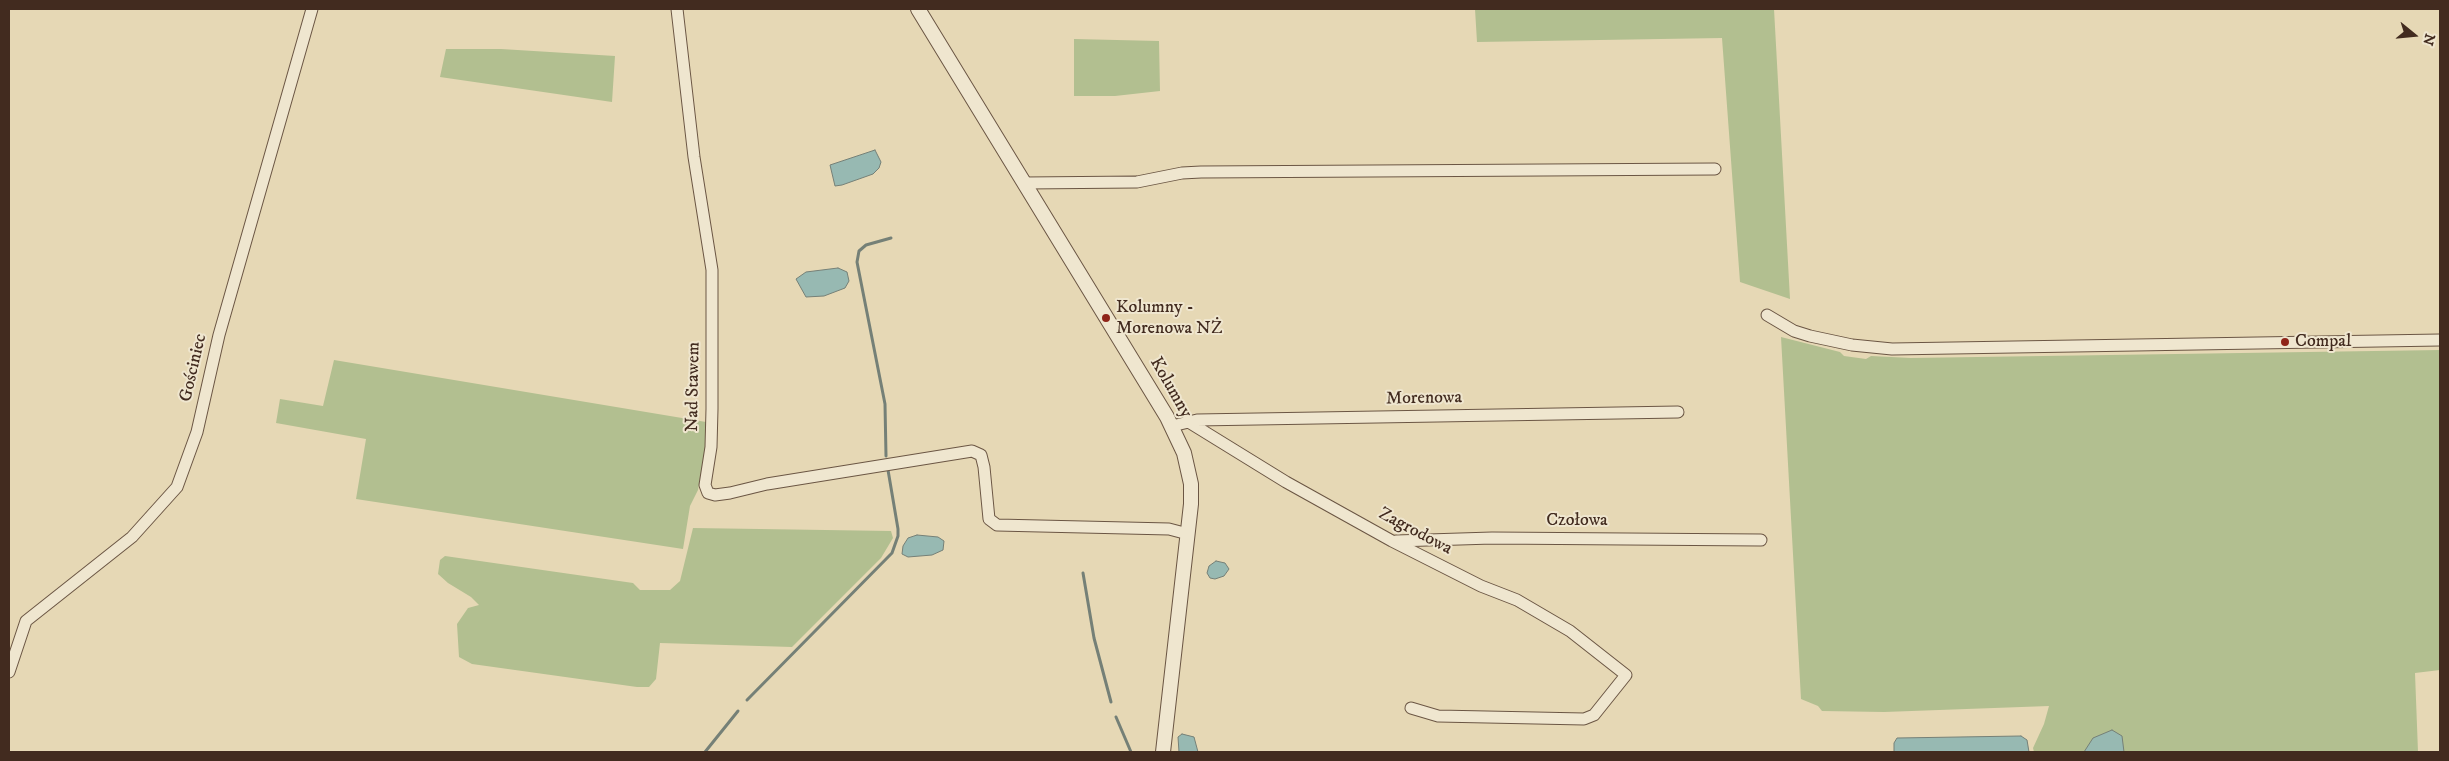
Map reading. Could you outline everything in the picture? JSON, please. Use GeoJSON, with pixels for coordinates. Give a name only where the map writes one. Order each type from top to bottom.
{"type":"FeatureCollection","features":[{"type":"Feature","properties":{"kind":"street","name":"Gościniec"},"geometry":{"type":"LineString","coordinates":[[9,672],[26,621],[132,536],[177,487],[197,432],[219,335],[312,9]]}},
{"type":"Feature","properties":{"kind":"street","name":"Nad Stawem"},"geometry":{"type":"LineString","coordinates":[[677,9],[694,157],[712,270],[711,448],[705,489],[710,495],[767,484],[976,452],[981,455],[984,467],[989,519],[997,525],[1169,529],[1188,534]]}},
{"type":"Feature","properties":{"kind":"street","name":"Kolumny"},"geometry":{"type":"LineString","coordinates":[[918,9],[1172,426],[1184,453],[1192,491],[1162,752]]}},
{"type":"Feature","properties":{"kind":"street"},"geometry":{"type":"LineString","coordinates":[[1025,183],[1137,182],[1182,173],[1200,172],[1715,169]]}},
{"type":"Feature","properties":{"kind":"street"},"geometry":{"type":"LineString","coordinates":[[1767,315],[1794,330],[1810,336],[1852,345],[1892,349],[2440,340]]}},
{"type":"Feature","properties":{"kind":"street","name":"Morenowa"},"geometry":{"type":"LineString","coordinates":[[1172,426],[1187,421],[1678,412]]}},
{"type":"Feature","properties":{"kind":"street","name":"Zagrodowa"},"geometry":{"type":"LineString","coordinates":[[1187,421],[1286,482],[1392,540],[1481,586],[1517,600],[1570,631],[1626,675],[1594,715],[1584,719],[1438,716],[1411,708]]}},
{"type":"Feature","properties":{"kind":"street","name":"Czołowa"},"geometry":{"type":"LineString","coordinates":[[1392,540],[1492,538],[1762,540]]}},
{"type":"Feature","properties":{"kind":"green space"},"geometry":{"type":"Polygon","coordinates":[[[1475,9],[1774,9],[1790,299],[1740,282],[1722,38],[1477,42],[1475,9]]]}},
{"type":"Feature","properties":{"kind":"green space"},"geometry":{"type":"Polygon","coordinates":[[[1074,39],[1159,41],[1160,91],[1115,96],[1074,96],[1074,39]]]}},
{"type":"Feature","properties":{"kind":"green space"},"geometry":{"type":"Polygon","coordinates":[[[446,49],[501,49],[615,56],[612,102],[440,77],[446,49]]]}},
{"type":"Feature","properties":{"kind":"green space"},"geometry":{"type":"Polygon","coordinates":[[[1781,337],[1840,352],[1844,356],[1866,359],[1871,356],[1911,358],[2440,350],[2440,670],[2415,673],[2418,752],[2034,752],[2033,748],[2044,724],[2049,706],[1884,712],[1822,711],[1818,706],[1801,699],[1781,337]]]}},
{"type":"Feature","properties":{"kind":"green space"},"geometry":{"type":"Polygon","coordinates":[[[334,360],[706,422],[705,450],[698,490],[690,506],[683,549],[356,499],[366,439],[276,423],[280,399],[323,406],[334,360]]]}},
{"type":"Feature","properties":{"kind":"green space"},"geometry":{"type":"Polygon","coordinates":[[[693,528],[891,531],[893,538],[881,558],[792,647],[660,643],[656,679],[649,687],[637,687],[472,664],[459,657],[457,624],[468,608],[479,605],[471,597],[448,583],[438,574],[440,560],[445,556],[633,583],[640,590],[670,590],[680,581],[693,528]]]}},
{"type":"Feature","properties":{"kind":"water"},"geometry":{"type":"Polygon","coordinates":[[[875,150],[881,162],[879,168],[873,174],[835,186],[830,165],[875,150]]]}},
{"type":"Feature","properties":{"kind":"water"},"geometry":{"type":"Polygon","coordinates":[[[838,268],[847,272],[849,281],[845,288],[824,296],[806,297],[796,279],[806,272],[838,268]]]}},
{"type":"Feature","properties":{"kind":"water"},"geometry":{"type":"Polygon","coordinates":[[[917,535],[938,537],[944,541],[943,550],[932,555],[908,557],[902,554],[903,546],[908,538],[917,535]]]}},
{"type":"Feature","properties":{"kind":"water"},"geometry":{"type":"Polygon","coordinates":[[[1216,561],[1225,563],[1229,569],[1224,576],[1215,579],[1210,578],[1207,573],[1209,566],[1216,561]]]}},
{"type":"Feature","properties":{"kind":"water"},"geometry":{"type":"Polygon","coordinates":[[[2112,730],[2122,736],[2124,752],[2084,752],[2093,738],[2112,730]]]}},
{"type":"Feature","properties":{"kind":"water"},"geometry":{"type":"Polygon","coordinates":[[[1182,734],[1194,737],[1198,752],[1179,752],[1178,737],[1182,734]]]}},
{"type":"Feature","properties":{"kind":"water"},"geometry":{"type":"Polygon","coordinates":[[[2021,736],[2027,740],[2029,752],[1894,752],[1894,743],[1897,738],[2021,736]]]}},
{"type":"Feature","properties":{"kind":"waterway"},"geometry":{"type":"LineString","coordinates":[[886,456],[885,404],[857,262],[859,251],[866,245],[891,238]]}},
{"type":"Feature","properties":{"kind":"waterway"},"geometry":{"type":"LineString","coordinates":[[747,700],[892,553],[898,536],[898,529],[888,470]]}},
{"type":"Feature","properties":{"kind":"waterway"},"geometry":{"type":"LineString","coordinates":[[1083,573],[1094,638],[1111,702]]}},
{"type":"Feature","properties":{"kind":"waterway"},"geometry":{"type":"LineString","coordinates":[[705,752],[738,711]]}},
{"type":"Feature","properties":{"kind":"waterway"},"geometry":{"type":"LineString","coordinates":[[1116,717],[1131,752]]}},
{"type":"Feature","properties":{"kind":"place","name":"Kolumny - Morenowa NŻ"},"geometry":{"type":"Point","coordinates":[1106,318]}},
{"type":"Feature","properties":{"kind":"place","name":"Compal"},"geometry":{"type":"Point","coordinates":[2285,342]}}]}
